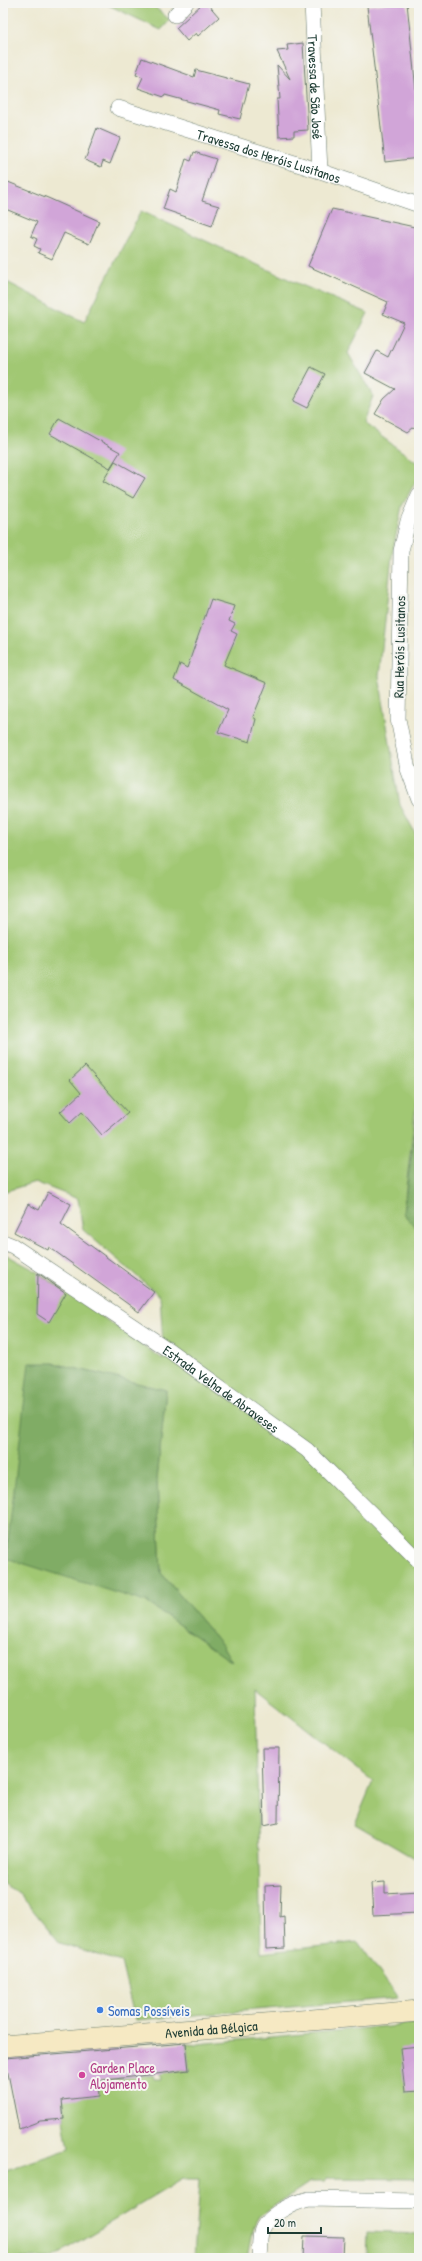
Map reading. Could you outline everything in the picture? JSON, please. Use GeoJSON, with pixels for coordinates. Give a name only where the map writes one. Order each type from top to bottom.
{"type":"FeatureCollection","features":[{"type":"Feature","properties":{"kind":"main road","name":"Avenida da Bélgica"},"geometry":{"type":"LineString","coordinates":[[3,2046],[419,2011]]}},
{"type":"Feature","properties":{"kind":"street"},"geometry":{"type":"LineString","coordinates":[[175,15],[186,3]]}},
{"type":"Feature","properties":{"kind":"street","name":"Travessa de São José"},"geometry":{"type":"LineString","coordinates":[[312,3],[320,171]]}},
{"type":"Feature","properties":{"kind":"street","name":"Travessa dos Heróis Lusitanos"},"geometry":{"type":"LineString","coordinates":[[118,108],[320,171],[419,205]]}},
{"type":"Feature","properties":{"kind":"street","name":"Rua Heróis Lusitanos"},"geometry":{"type":"LineString","coordinates":[[419,495],[408,521],[401,551],[398,719],[408,769],[419,799]]}},
{"type":"Feature","properties":{"kind":"street","name":"Estrada Velha de Abraveses"},"geometry":{"type":"LineString","coordinates":[[3,1242],[13,1246],[170,1351],[307,1450],[419,1561]]}},
{"type":"Feature","properties":{"kind":"street"},"geometry":{"type":"LineString","coordinates":[[259,2258],[261,2231],[274,2216],[286,2207],[309,2199],[419,2200]]}},
{"type":"Feature","properties":{"kind":"green space"},"geometry":{"type":"Polygon","coordinates":[[[104,3],[150,3],[170,20],[161,30],[104,3]]]}},
{"type":"Feature","properties":{"kind":"green space"},"geometry":{"type":"Polygon","coordinates":[[[141,211],[299,284],[368,313],[348,353],[373,396],[363,423],[419,464],[419,475],[402,506],[392,555],[379,676],[400,805],[419,840],[419,1079],[403,1213],[419,1232],[419,1861],[355,1824],[373,1781],[255,1689],[261,1953],[358,1942],[398,1998],[135,2020],[121,1962],[60,1943],[19,1893],[3,1884],[3,1253],[38,1272],[164,1360],[160,1296],[83,1230],[78,1199],[35,1182],[3,1192],[3,280],[84,322],[141,211]],[[53,1363],[148,1603],[231,1661],[222,1645],[161,1573],[157,1480],[166,1390],[53,1363]]]}},
{"type":"Feature","properties":{"kind":"green space"},"geometry":{"type":"Polygon","coordinates":[[[419,1099],[419,1232],[403,1213],[419,1099]]]}},
{"type":"Feature","properties":{"kind":"green space"},"geometry":{"type":"Polygon","coordinates":[[[29,1363],[53,1363],[166,1390],[157,1480],[161,1573],[222,1645],[232,1662],[148,1603],[6,1558],[29,1363]]]}},
{"type":"Feature","properties":{"kind":"green space"},"geometry":{"type":"Polygon","coordinates":[[[419,2023],[419,2179],[326,2178],[325,2182],[310,2182],[259,2216],[253,2227],[247,2258],[194,2258],[199,2179],[183,2179],[51,2258],[3,2258],[3,2171],[69,2149],[64,2119],[59,2054],[116,2079],[153,2075],[154,2079],[161,2079],[160,2073],[189,2070],[186,2043],[198,2044],[419,2023]]]}},
{"type":"Feature","properties":{"kind":"green space"},"geometry":{"type":"Polygon","coordinates":[[[367,2232],[419,2234],[419,2258],[366,2258],[367,2232]]]}},
{"type":"Feature","properties":{"kind":"green space"},"geometry":{"type":"Polygon","coordinates":[[[111,2255],[111,2258],[69,2258],[111,2255]]]}},
{"type":"Feature","properties":{"kind":"building"},"geometry":{"type":"Polygon","coordinates":[[[203,3],[207,3],[219,17],[198,36],[196,33],[187,41],[176,28],[203,3]]]}},
{"type":"Feature","properties":{"kind":"building"},"geometry":{"type":"Polygon","coordinates":[[[388,3],[407,3],[419,120],[419,158],[385,162],[367,6],[388,3]]]}},
{"type":"Feature","properties":{"kind":"building"},"geometry":{"type":"Polygon","coordinates":[[[303,43],[308,130],[294,131],[294,136],[279,137],[277,99],[280,99],[277,65],[290,79],[277,51],[288,50],[287,45],[303,43]]]}},
{"type":"Feature","properties":{"kind":"building"},"geometry":{"type":"Polygon","coordinates":[[[142,58],[194,77],[196,70],[249,84],[240,119],[219,114],[220,110],[165,95],[164,97],[138,88],[143,77],[136,74],[142,58]]]}},
{"type":"Feature","properties":{"kind":"building"},"geometry":{"type":"Polygon","coordinates":[[[97,128],[120,138],[110,164],[103,161],[101,167],[85,160],[97,128]]]}},
{"type":"Feature","properties":{"kind":"building"},"geometry":{"type":"Polygon","coordinates":[[[194,152],[216,159],[202,201],[219,206],[212,226],[163,209],[170,189],[176,192],[186,159],[191,161],[194,152]]]}},
{"type":"Feature","properties":{"kind":"building"},"geometry":{"type":"Polygon","coordinates":[[[3,180],[99,221],[89,244],[64,233],[52,259],[38,253],[40,249],[34,246],[37,239],[31,236],[37,222],[3,208],[3,180]]]}},
{"type":"Feature","properties":{"kind":"building"},"geometry":{"type":"Polygon","coordinates":[[[332,209],[419,228],[419,423],[408,432],[375,414],[384,399],[395,389],[365,373],[377,351],[388,357],[404,323],[383,314],[388,302],[308,266],[332,209]]]}},
{"type":"Feature","properties":{"kind":"building"},"geometry":{"type":"Polygon","coordinates":[[[311,367],[325,374],[307,408],[293,401],[311,367]]]}},
{"type":"Feature","properties":{"kind":"building"},"geometry":{"type":"Polygon","coordinates":[[[59,418],[120,452],[110,468],[50,434],[59,418]]]}},
{"type":"Feature","properties":{"kind":"building"},"geometry":{"type":"Polygon","coordinates":[[[115,461],[145,478],[133,498],[103,481],[115,461]]]}},
{"type":"Feature","properties":{"kind":"building"},"geometry":{"type":"Polygon","coordinates":[[[211,599],[234,606],[229,621],[235,624],[231,631],[237,634],[224,665],[267,683],[253,717],[256,719],[250,742],[218,732],[228,710],[174,680],[180,664],[187,668],[211,599]]]}},
{"type":"Feature","properties":{"kind":"building"},"geometry":{"type":"Polygon","coordinates":[[[85,1066],[128,1113],[102,1135],[82,1112],[70,1123],[60,1112],[81,1093],[70,1080],[85,1066]]]}},
{"type":"Feature","properties":{"kind":"building"},"geometry":{"type":"Polygon","coordinates":[[[48,1192],[71,1204],[61,1224],[154,1292],[139,1312],[49,1247],[48,1250],[14,1232],[28,1204],[39,1210],[48,1192]]]}},
{"type":"Feature","properties":{"kind":"building"},"geometry":{"type":"Polygon","coordinates":[[[38,1273],[66,1293],[49,1322],[37,1314],[38,1273]]]}},
{"type":"Feature","properties":{"kind":"building"},"geometry":{"type":"Polygon","coordinates":[[[262,1748],[279,1748],[278,1823],[264,1826],[262,1748]]]}},
{"type":"Feature","properties":{"kind":"building"},"geometry":{"type":"Polygon","coordinates":[[[385,1882],[385,1893],[419,1891],[419,1913],[373,1915],[371,1883],[385,1882]]]}},
{"type":"Feature","properties":{"kind":"building"},"geometry":{"type":"Polygon","coordinates":[[[281,1885],[280,1917],[284,1916],[285,1948],[266,1949],[265,1886],[281,1885]]]}},
{"type":"Feature","properties":{"kind":"building"},"geometry":{"type":"Polygon","coordinates":[[[186,2043],[189,2070],[98,2081],[99,2096],[62,2100],[64,2119],[40,2121],[19,2129],[5,2058],[186,2043]]]}},
{"type":"Feature","properties":{"kind":"building"},"geometry":{"type":"Polygon","coordinates":[[[419,2046],[419,2091],[405,2092],[400,2048],[419,2046]]]}},
{"type":"Feature","properties":{"kind":"building"},"geometry":{"type":"Polygon","coordinates":[[[304,2236],[344,2237],[343,2258],[303,2258],[304,2236]]]}},
{"type":"Feature","properties":{"kind":"place","name":"Somas Possíveis"},"geometry":{"type":"Point","coordinates":[100,2010]}},
{"type":"Feature","properties":{"kind":"place","name":"Garden Place Alojamento"},"geometry":{"type":"Point","coordinates":[82,2075]}}]}
